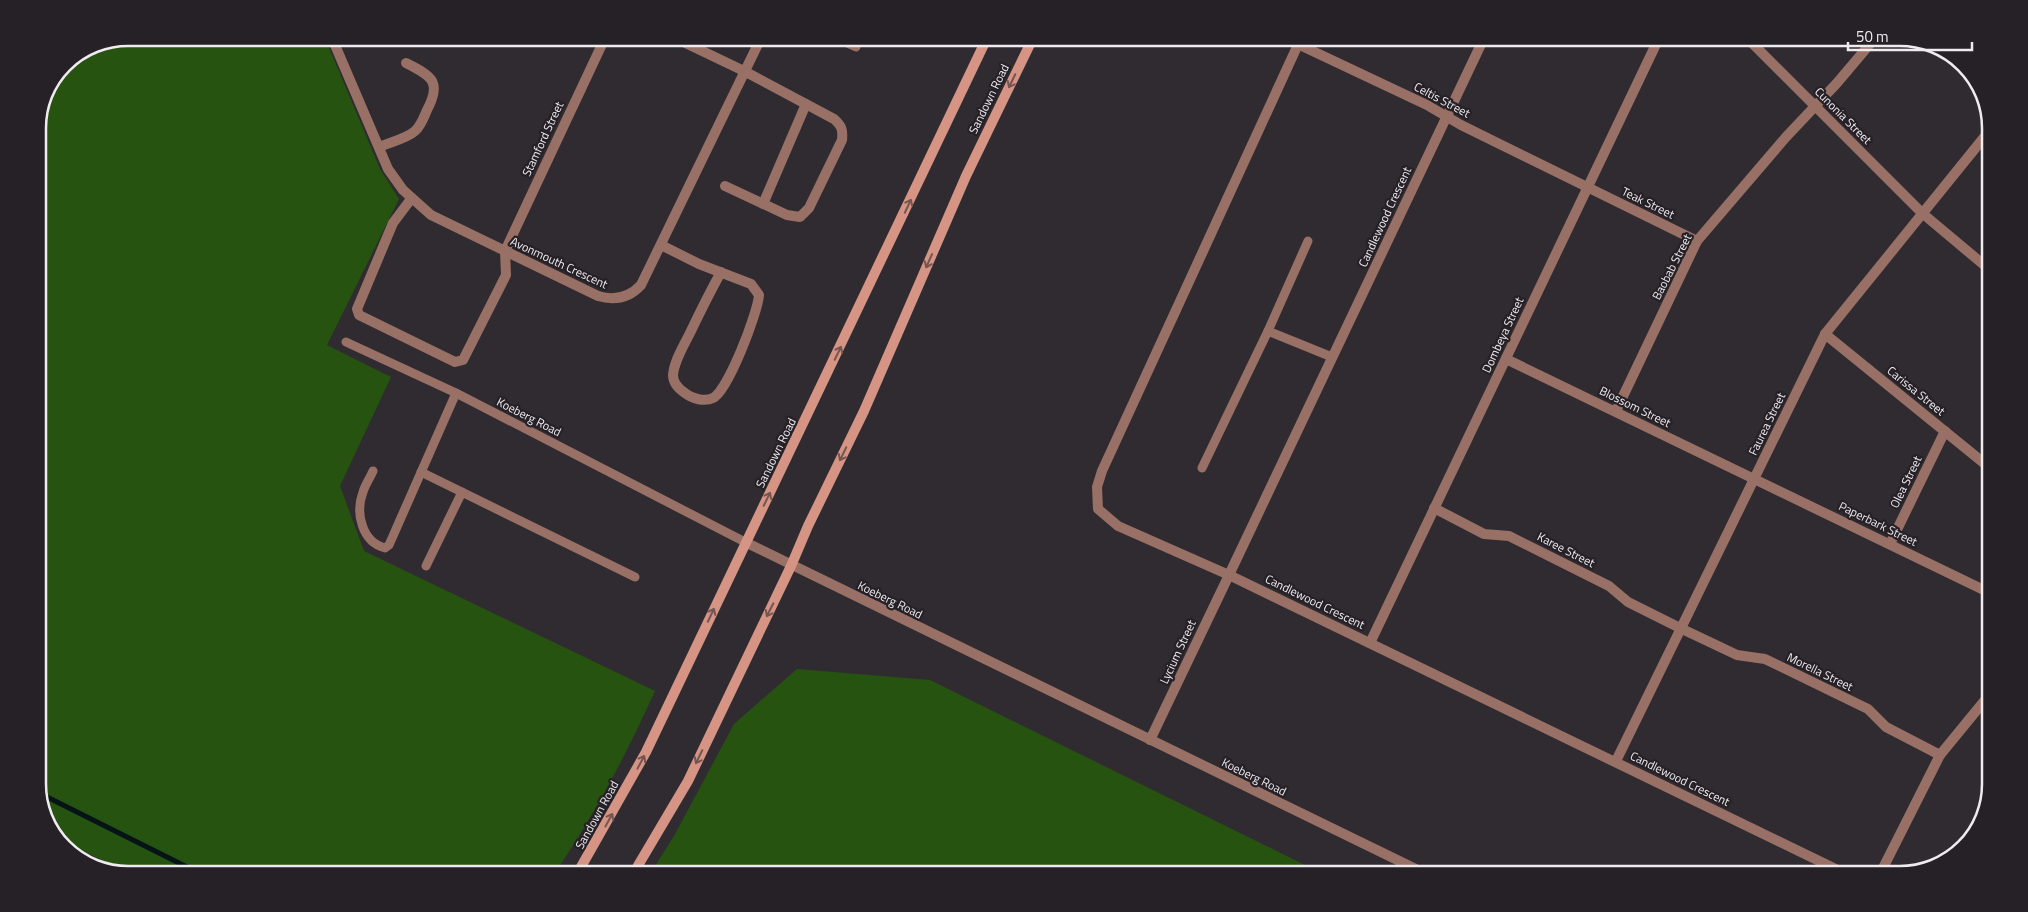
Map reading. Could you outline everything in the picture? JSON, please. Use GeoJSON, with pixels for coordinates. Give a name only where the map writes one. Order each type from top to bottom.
{"type":"FeatureCollection","features":[{"type":"Feature","properties":{"kind":"main road","name":"Sandown Road"},"geometry":{"type":"LineString","coordinates":[[582,866],[646,752],[983,46]]}},
{"type":"Feature","properties":{"kind":"main road","name":"Sandown Road"},"geometry":{"type":"LineString","coordinates":[[638,866],[688,781],[791,566],[808,526],[864,411],[966,176],[1028,46]]}},
{"type":"Feature","properties":{"kind":"street","name":"Avonmouth Crescent"},"geometry":{"type":"LineString","coordinates":[[335,46],[388,169],[412,199],[432,216],[598,296],[612,299],[624,298],[638,288],[757,46]]}},
{"type":"Feature","properties":{"kind":"street","name":"Stamford Street"},"geometry":{"type":"LineString","coordinates":[[505,251],[601,46]]}},
{"type":"Feature","properties":{"kind":"street"},"geometry":{"type":"LineString","coordinates":[[692,46],[744,71],[834,119],[840,125],[843,132],[842,140],[805,213],[800,217],[763,204],[724,186]]}},
{"type":"Feature","properties":{"kind":"street"},"geometry":{"type":"LineString","coordinates":[[1229,575],[1118,526],[1098,509],[1097,487],[1102,471],[1298,46]]}},
{"type":"Feature","properties":{"kind":"street","name":"Celtis Street"},"geometry":{"type":"LineString","coordinates":[[1310,46],[1588,187]]}},
{"type":"Feature","properties":{"kind":"street","name":"Candlewood Crescent"},"geometry":{"type":"LineString","coordinates":[[1480,46],[1229,575],[1830,866]]}},
{"type":"Feature","properties":{"kind":"street","name":"Dombeya Street"},"geometry":{"type":"LineString","coordinates":[[1370,643],[1654,46]]}},
{"type":"Feature","properties":{"kind":"street","name":"Cunonia Street"},"geometry":{"type":"LineString","coordinates":[[1755,46],[1922,213],[1982,263]]}},
{"type":"Feature","properties":{"kind":"street","name":"Baobab Street"},"geometry":{"type":"LineString","coordinates":[[1616,411],[1697,241],[1786,136],[1816,106],[1868,46]]}},
{"type":"Feature","properties":{"kind":"street"},"geometry":{"type":"LineString","coordinates":[[379,147],[414,131],[420,125],[434,97],[434,86],[428,75],[406,63]]}},
{"type":"Feature","properties":{"kind":"street"},"geometry":{"type":"LineString","coordinates":[[763,204],[806,104]]}},
{"type":"Feature","properties":{"kind":"street","name":"Faurea Street"},"geometry":{"type":"LineString","coordinates":[[1616,761],[1826,334],[1982,140]]}},
{"type":"Feature","properties":{"kind":"street","name":"Teak Street"},"geometry":{"type":"LineString","coordinates":[[1588,187],[1697,241]]}},
{"type":"Feature","properties":{"kind":"street"},"geometry":{"type":"LineString","coordinates":[[412,199],[393,224],[357,309],[359,315],[455,362],[463,360],[506,275],[505,251]]}},
{"type":"Feature","properties":{"kind":"street"},"geometry":{"type":"LineString","coordinates":[[660,245],[699,264],[720,272],[751,284],[759,295],[746,340],[722,391],[714,397],[704,400],[689,397],[676,386],[673,376],[676,363],[720,272]]}},
{"type":"Feature","properties":{"kind":"street","name":"Carissa Street"},"geometry":{"type":"LineString","coordinates":[[1826,334],[1982,461]]}},
{"type":"Feature","properties":{"kind":"street","name":"Blossom Street"},"geometry":{"type":"LineString","coordinates":[[1506,359],[1754,478]]}},
{"type":"Feature","properties":{"kind":"street","name":"Olea Street"},"geometry":{"type":"LineString","coordinates":[[1890,544],[1945,431]]}},
{"type":"Feature","properties":{"kind":"street","name":"Paperbark Street"},"geometry":{"type":"LineString","coordinates":[[1754,478],[1982,589]]}},
{"type":"Feature","properties":{"kind":"street","name":"Karee Street"},"geometry":{"type":"LineString","coordinates":[[1434,508],[1484,534],[1509,536],[1609,586],[1628,602],[1680,628]]}},
{"type":"Feature","properties":{"kind":"street","name":"Koeberg Road"},"geometry":{"type":"LineString","coordinates":[[745,542],[1410,866]]}},
{"type":"Feature","properties":{"kind":"street","name":"Lycium Street"},"geometry":{"type":"LineString","coordinates":[[1150,740],[1229,575]]}},
{"type":"Feature","properties":{"kind":"street","name":"Morella Street"},"geometry":{"type":"LineString","coordinates":[[1680,628],[1737,655],[1765,660],[1868,709],[1886,727],[1940,755]]}},
{"type":"Feature","properties":{"kind":"street"},"geometry":{"type":"LineString","coordinates":[[1884,866],[1940,755],[1982,704]]}},
{"type":"Feature","properties":{"kind":"lane"},"geometry":{"type":"LineString","coordinates":[[1202,468],[1268,331],[1308,241]]}},
{"type":"Feature","properties":{"kind":"lane"},"geometry":{"type":"LineString","coordinates":[[1268,331],[1332,357]]}},
{"type":"Feature","properties":{"kind":"lane","name":"Koeberg Road"},"geometry":{"type":"LineString","coordinates":[[346,342],[456,393],[745,542]]}},
{"type":"Feature","properties":{"kind":"lane"},"geometry":{"type":"LineString","coordinates":[[373,471],[362,493],[359,506],[362,527],[366,536],[383,548],[390,545],[456,393]]}},
{"type":"Feature","properties":{"kind":"lane"},"geometry":{"type":"LineString","coordinates":[[422,472],[635,577]]}},
{"type":"Feature","properties":{"kind":"lane"},"geometry":{"type":"LineString","coordinates":[[426,566],[462,492]]}},
{"type":"Feature","properties":{"kind":"green space"},"geometry":{"type":"Polygon","coordinates":[[[128,46],[328,46],[380,169],[399,199],[327,345],[391,377],[340,486],[364,551],[655,691],[609,785],[559,866],[128,866],[107,863],[76,848],[63,834],[52,815],[46,789],[46,123],[49,107],[63,78],[74,67],[87,57],[112,48],[128,46]]]}},
{"type":"Feature","properties":{"kind":"green space"},"geometry":{"type":"Polygon","coordinates":[[[797,669],[930,680],[1307,866],[655,866],[674,836],[734,724],[797,669]]]}},
{"type":"Feature","properties":{"kind":"waterway"},"geometry":{"type":"LineString","coordinates":[[48,797],[185,866]]}}]}
